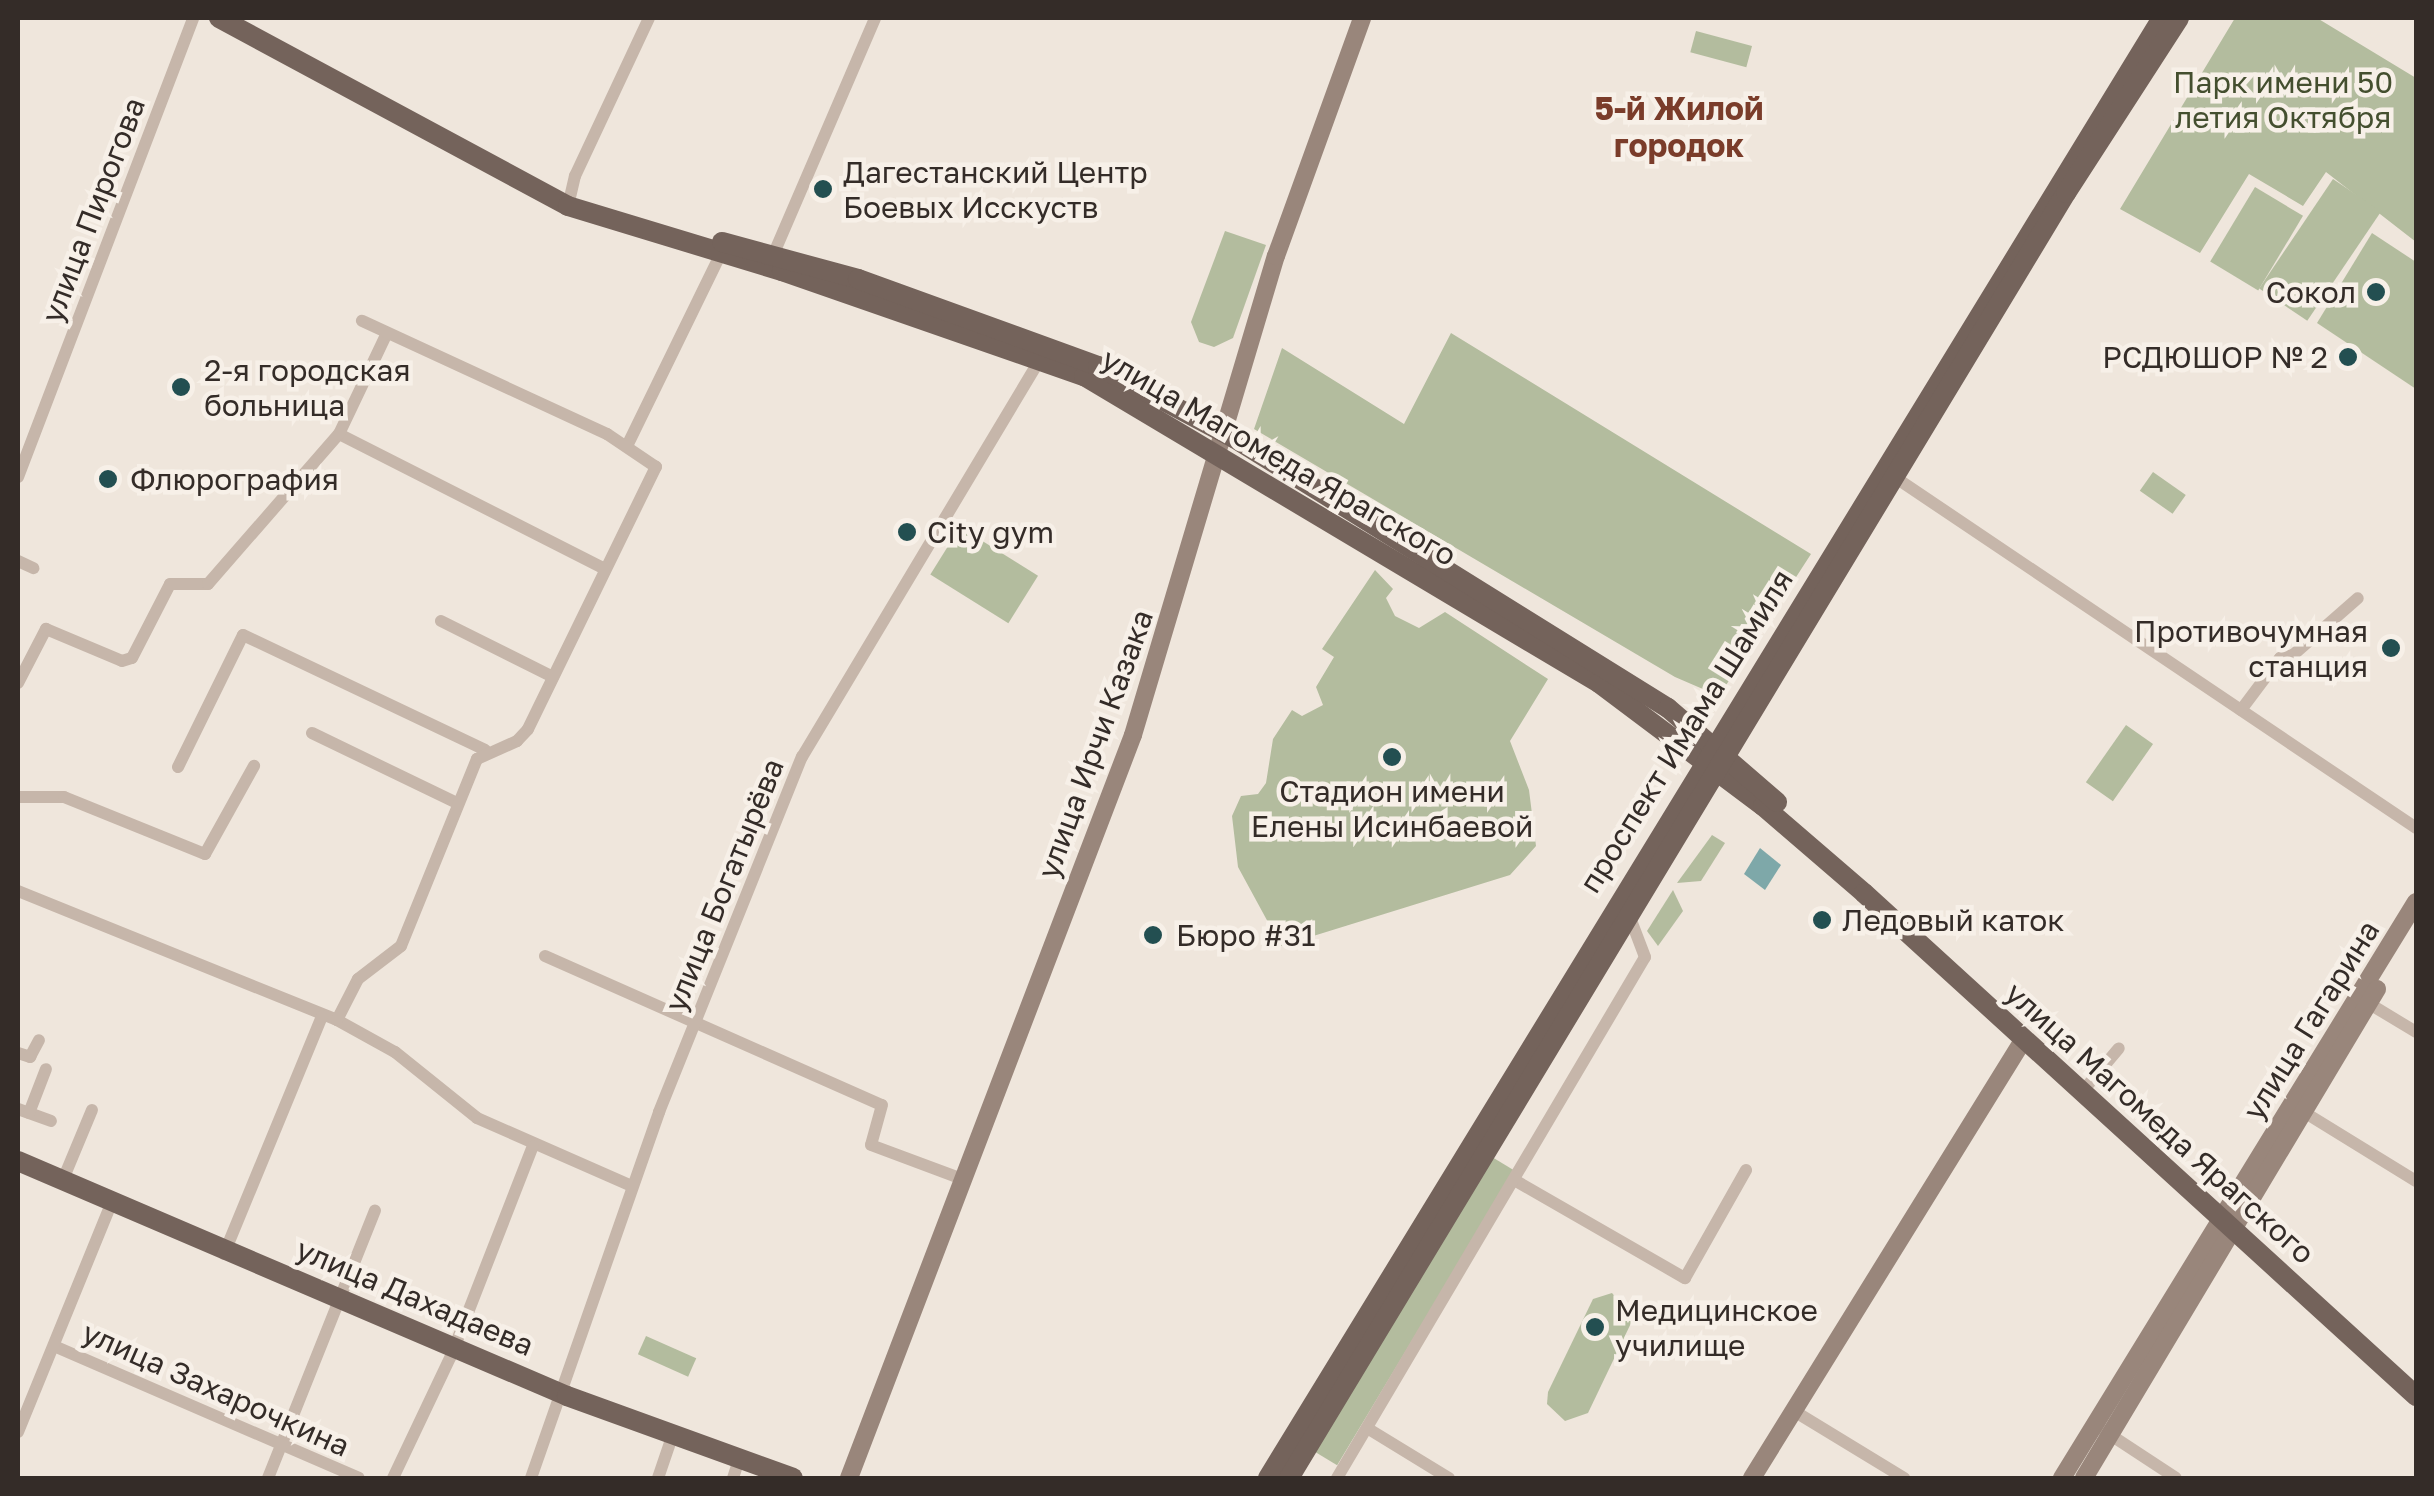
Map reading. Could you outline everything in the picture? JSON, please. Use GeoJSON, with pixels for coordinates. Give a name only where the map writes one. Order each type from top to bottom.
{"type":"FeatureCollection","features":[{"type":"Feature","properties":{"kind":"main road","name":"улица Магомеда Ярагского"},"geometry":{"type":"LineString","coordinates":[[219,18],[248,25],[569,200],[724,250],[771,259],[1042,354],[1098,366],[1220,441],[1562,637],[1715,758],[2416,1396]]}},
{"type":"Feature","properties":{"kind":"main road","name":"улица Ирчи Казака"},"geometry":{"type":"LineString","coordinates":[[848,1478],[1133,735],[1306,165],[1362,18]]}},
{"type":"Feature","properties":{"kind":"main road","name":"проспект Имама Шамиля"},"geometry":{"type":"LineString","coordinates":[[1268,1478],[1715,758],[2162,18]]}},
{"type":"Feature","properties":{"kind":"main road","name":"проспект Имама Шамиля"},"geometry":{"type":"LineString","coordinates":[[1289,1478],[1628,916],[1715,758],[1896,478],[2060,190],[2180,18]]}},
{"type":"Feature","properties":{"kind":"main road","name":"улица Гагарина"},"geometry":{"type":"LineString","coordinates":[[2298,1108],[2416,902]]}},
{"type":"Feature","properties":{"kind":"main road","name":"улица Гагарина"},"geometry":{"type":"LineString","coordinates":[[2227,1222],[2416,924]]}},
{"type":"Feature","properties":{"kind":"main road"},"geometry":{"type":"LineString","coordinates":[[1752,1478],[2024,1039]]}},
{"type":"Feature","properties":{"kind":"main road","name":"улица Дахадаева"},"geometry":{"type":"LineString","coordinates":[[18,1161],[61,1185],[224,1255],[556,1396],[672,1438],[763,1478]]}},
{"type":"Feature","properties":{"kind":"main road","name":"улица Дахадаева"},"geometry":{"type":"LineString","coordinates":[[18,1172],[61,1185]]}},
{"type":"Feature","properties":{"kind":"main road"},"geometry":{"type":"LineString","coordinates":[[2062,1478],[2103,1430],[2172,1335],[2227,1222]]}},
{"type":"Feature","properties":{"kind":"main road"},"geometry":{"type":"LineString","coordinates":[[2087,1474],[2103,1430],[2227,1222]]}},
{"type":"Feature","properties":{"kind":"main road","name":"улица Дахадаева"},"geometry":{"type":"LineString","coordinates":[[736,1468],[793,1478]]}},
{"type":"Feature","properties":{"kind":"street","name":"улица Пирогова"},"geometry":{"type":"LineString","coordinates":[[18,477],[194,18]]}},
{"type":"Feature","properties":{"kind":"street"},"geometry":{"type":"LineString","coordinates":[[569,200],[649,18]]}},
{"type":"Feature","properties":{"kind":"street"},"geometry":{"type":"LineString","coordinates":[[771,259],[875,18]]}},
{"type":"Feature","properties":{"kind":"street"},"geometry":{"type":"LineString","coordinates":[[628,446],[724,250]]}},
{"type":"Feature","properties":{"kind":"street"},"geometry":{"type":"LineString","coordinates":[[178,767],[242,634],[485,750],[517,741],[656,474],[652,460],[628,446],[362,321]]}},
{"type":"Feature","properties":{"kind":"street"},"geometry":{"type":"LineString","coordinates":[[18,683],[46,629],[122,661],[132,658],[170,584],[208,584],[339,434],[388,333]]}},
{"type":"Feature","properties":{"kind":"street","name":"улица Богатырёва"},"geometry":{"type":"LineString","coordinates":[[531,1478],[556,1396],[632,1186],[802,758],[1042,354]]}},
{"type":"Feature","properties":{"kind":"street"},"geometry":{"type":"LineString","coordinates":[[339,434],[606,569]]}},
{"type":"Feature","properties":{"kind":"street"},"geometry":{"type":"LineString","coordinates":[[1896,478],[2416,828]]}},
{"type":"Feature","properties":{"kind":"street"},"geometry":{"type":"LineString","coordinates":[[18,561],[32,568]]}},
{"type":"Feature","properties":{"kind":"street"},"geometry":{"type":"LineString","coordinates":[[2241,710],[2280,658],[2293,655],[2358,598]]}},
{"type":"Feature","properties":{"kind":"street"},"geometry":{"type":"LineString","coordinates":[[442,621],[553,677]]}},
{"type":"Feature","properties":{"kind":"street"},"geometry":{"type":"LineString","coordinates":[[312,733],[455,802]]}},
{"type":"Feature","properties":{"kind":"street"},"geometry":{"type":"LineString","coordinates":[[337,1020],[358,979],[401,946],[428,892],[432,862],[455,802],[485,750]]}},
{"type":"Feature","properties":{"kind":"street"},"geometry":{"type":"LineString","coordinates":[[18,797],[64,798],[198,854],[211,850],[254,766]]}},
{"type":"Feature","properties":{"kind":"street"},"geometry":{"type":"LineString","coordinates":[[18,891],[337,1020],[395,1052],[477,1118],[533,1146],[632,1186]]}},
{"type":"Feature","properties":{"kind":"street"},"geometry":{"type":"LineString","coordinates":[[1336,1478],[1516,1181],[1645,958],[1628,916]]}},
{"type":"Feature","properties":{"kind":"street"},"geometry":{"type":"LineString","coordinates":[[545,956],[882,1105],[870,1145],[962,1179]]}},
{"type":"Feature","properties":{"kind":"street"},"geometry":{"type":"LineString","coordinates":[[2368,1003],[2416,1032]]}},
{"type":"Feature","properties":{"kind":"street"},"geometry":{"type":"LineString","coordinates":[[224,1255],[322,1016]]}},
{"type":"Feature","properties":{"kind":"street"},"geometry":{"type":"LineString","coordinates":[[18,1053],[30,1057],[39,1040]]}},
{"type":"Feature","properties":{"kind":"street"},"geometry":{"type":"LineString","coordinates":[[2082,1092],[2119,1048]]}},
{"type":"Feature","properties":{"kind":"street"},"geometry":{"type":"LineString","coordinates":[[46,1069],[23,1111],[51,1121]]}},
{"type":"Feature","properties":{"kind":"street"},"geometry":{"type":"LineString","coordinates":[[2298,1108],[2416,1181]]}},
{"type":"Feature","properties":{"kind":"street"},"geometry":{"type":"LineString","coordinates":[[61,1185],[92,1110]]}},
{"type":"Feature","properties":{"kind":"street"},"geometry":{"type":"LineString","coordinates":[[393,1478],[452,1350],[533,1146]]}},
{"type":"Feature","properties":{"kind":"street"},"geometry":{"type":"LineString","coordinates":[[1516,1181],[1685,1278],[1746,1170]]}},
{"type":"Feature","properties":{"kind":"street"},"geometry":{"type":"LineString","coordinates":[[18,1432],[110,1206]]}},
{"type":"Feature","properties":{"kind":"street"},"geometry":{"type":"LineString","coordinates":[[268,1478],[375,1212]]}},
{"type":"Feature","properties":{"kind":"street","name":"улица Захарочкина"},"geometry":{"type":"LineString","coordinates":[[54,1346],[359,1478]]}},
{"type":"Feature","properties":{"kind":"street"},"geometry":{"type":"LineString","coordinates":[[1794,1411],[1904,1478]]}},
{"type":"Feature","properties":{"kind":"street"},"geometry":{"type":"LineString","coordinates":[[1367,1428],[1449,1478]]}},
{"type":"Feature","properties":{"kind":"street"},"geometry":{"type":"LineString","coordinates":[[2103,1430],[2176,1478]]}},
{"type":"Feature","properties":{"kind":"street"},"geometry":{"type":"LineString","coordinates":[[658,1478],[672,1438]]}},
{"type":"Feature","properties":{"kind":"green space","name":"Парк имени 50 летия Октября"},"geometry":{"type":"Polygon","coordinates":[[[2235,18],[2317,18],[2416,78],[2416,242],[2326,172],[2303,206],[2249,174],[2200,253],[2120,209],[2235,18]]]}},
{"type":"Feature","properties":{"kind":"green space"},"geometry":{"type":"Polygon","coordinates":[[[1696,31],[1752,46],[1746,67],[1690,52],[1696,31]]]}},
{"type":"Feature","properties":{"kind":"green space"},"geometry":{"type":"Polygon","coordinates":[[[2333,179],[2381,211],[2307,321],[2259,288],[2333,179]]]}},
{"type":"Feature","properties":{"kind":"green space"},"geometry":{"type":"Polygon","coordinates":[[[2255,187],[2303,216],[2258,290],[2210,262],[2255,187]]]}},
{"type":"Feature","properties":{"kind":"green space"},"geometry":{"type":"Polygon","coordinates":[[[1225,231],[1266,245],[1233,338],[1214,347],[1199,342],[1191,322],[1225,231]]]}},
{"type":"Feature","properties":{"kind":"green space","name":"Сокол"},"geometry":{"type":"Polygon","coordinates":[[[2372,233],[2416,262],[2416,389],[2317,323],[2372,233]]]}},
{"type":"Feature","properties":{"kind":"green space"},"geometry":{"type":"Polygon","coordinates":[[[1451,333],[1811,554],[1719,696],[1675,677],[1254,429],[1282,348],[1404,424],[1451,333]]]}},
{"type":"Feature","properties":{"kind":"green space"},"geometry":{"type":"Polygon","coordinates":[[[2153,472],[2186,495],[2173,514],[2140,491],[2153,472]]]}},
{"type":"Feature","properties":{"kind":"green space"},"geometry":{"type":"Polygon","coordinates":[[[960,527],[1038,576],[1008,623],[930,574],[960,527]]]}},
{"type":"Feature","properties":{"kind":"green space","name":"Стадион имени Елены Исинбаевой"},"geometry":{"type":"Polygon","coordinates":[[[1375,570],[1393,589],[1386,598],[1395,616],[1419,628],[1445,612],[1548,679],[1510,741],[1529,790],[1536,846],[1510,875],[1281,946],[1238,867],[1232,816],[1241,796],[1258,794],[1266,783],[1273,739],[1292,710],[1302,716],[1323,705],[1316,687],[1334,657],[1322,649],[1375,570]]]}},
{"type":"Feature","properties":{"kind":"green space"},"geometry":{"type":"Polygon","coordinates":[[[2126,725],[2153,744],[2113,801],[2086,782],[2126,725]]]}},
{"type":"Feature","properties":{"kind":"green space"},"geometry":{"type":"Polygon","coordinates":[[[1712,835],[1725,843],[1701,881],[1677,883],[1712,835]]]}},
{"type":"Feature","properties":{"kind":"green space"},"geometry":{"type":"Polygon","coordinates":[[[1673,890],[1683,911],[1658,946],[1647,931],[1673,890]]]}},
{"type":"Feature","properties":{"kind":"green space"},"geometry":{"type":"Polygon","coordinates":[[[1492,1157],[1514,1170],[1337,1465],[1315,1452],[1492,1157]]]}},
{"type":"Feature","properties":{"kind":"green space"},"geometry":{"type":"Polygon","coordinates":[[[1612,1293],[1633,1319],[1588,1413],[1565,1421],[1547,1404],[1548,1392],[1593,1299],[1612,1293]]]}},
{"type":"Feature","properties":{"kind":"green space"},"geometry":{"type":"Polygon","coordinates":[[[646,1336],[696,1358],[688,1377],[638,1354],[646,1336]]]}},
{"type":"Feature","properties":{"kind":"water"},"geometry":{"type":"Polygon","coordinates":[[[1760,848],[1781,865],[1765,890],[1744,874],[1760,848]]]}},
{"type":"Feature","properties":{"kind":"place","name":"Дагестанский Центр Боевых Исскуств"},"geometry":{"type":"Point","coordinates":[823,189]}},
{"type":"Feature","properties":{"kind":"place","name":"Сокол"},"geometry":{"type":"Point","coordinates":[2376,292]}},
{"type":"Feature","properties":{"kind":"place","name":"РСДЮШОР № 2"},"geometry":{"type":"Point","coordinates":[2348,357]}},
{"type":"Feature","properties":{"kind":"place","name":"2-я городская больница"},"geometry":{"type":"Point","coordinates":[181,387]}},
{"type":"Feature","properties":{"kind":"place","name":"Флюрография"},"geometry":{"type":"Point","coordinates":[108,479]}},
{"type":"Feature","properties":{"kind":"place","name":"City gym"},"geometry":{"type":"Point","coordinates":[907,532]}},
{"type":"Feature","properties":{"kind":"place","name":"Противочумная станция"},"geometry":{"type":"Point","coordinates":[2391,648]}},
{"type":"Feature","properties":{"kind":"place","name":"Стадион имени Елены Исинбаевой"},"geometry":{"type":"Point","coordinates":[1392,757]}},
{"type":"Feature","properties":{"kind":"place","name":"Ледовый каток"},"geometry":{"type":"Point","coordinates":[1822,920]}},
{"type":"Feature","properties":{"kind":"place","name":"Бюро #31"},"geometry":{"type":"Point","coordinates":[1153,935]}},
{"type":"Feature","properties":{"kind":"place","name":"Медицинское училище"},"geometry":{"type":"Point","coordinates":[1595,1327]}},
{"type":"Feature","properties":{"kind":"district","name":"5-й Жилой городок"},"geometry":{"type":"Point","coordinates":[1679,128]}}]}
